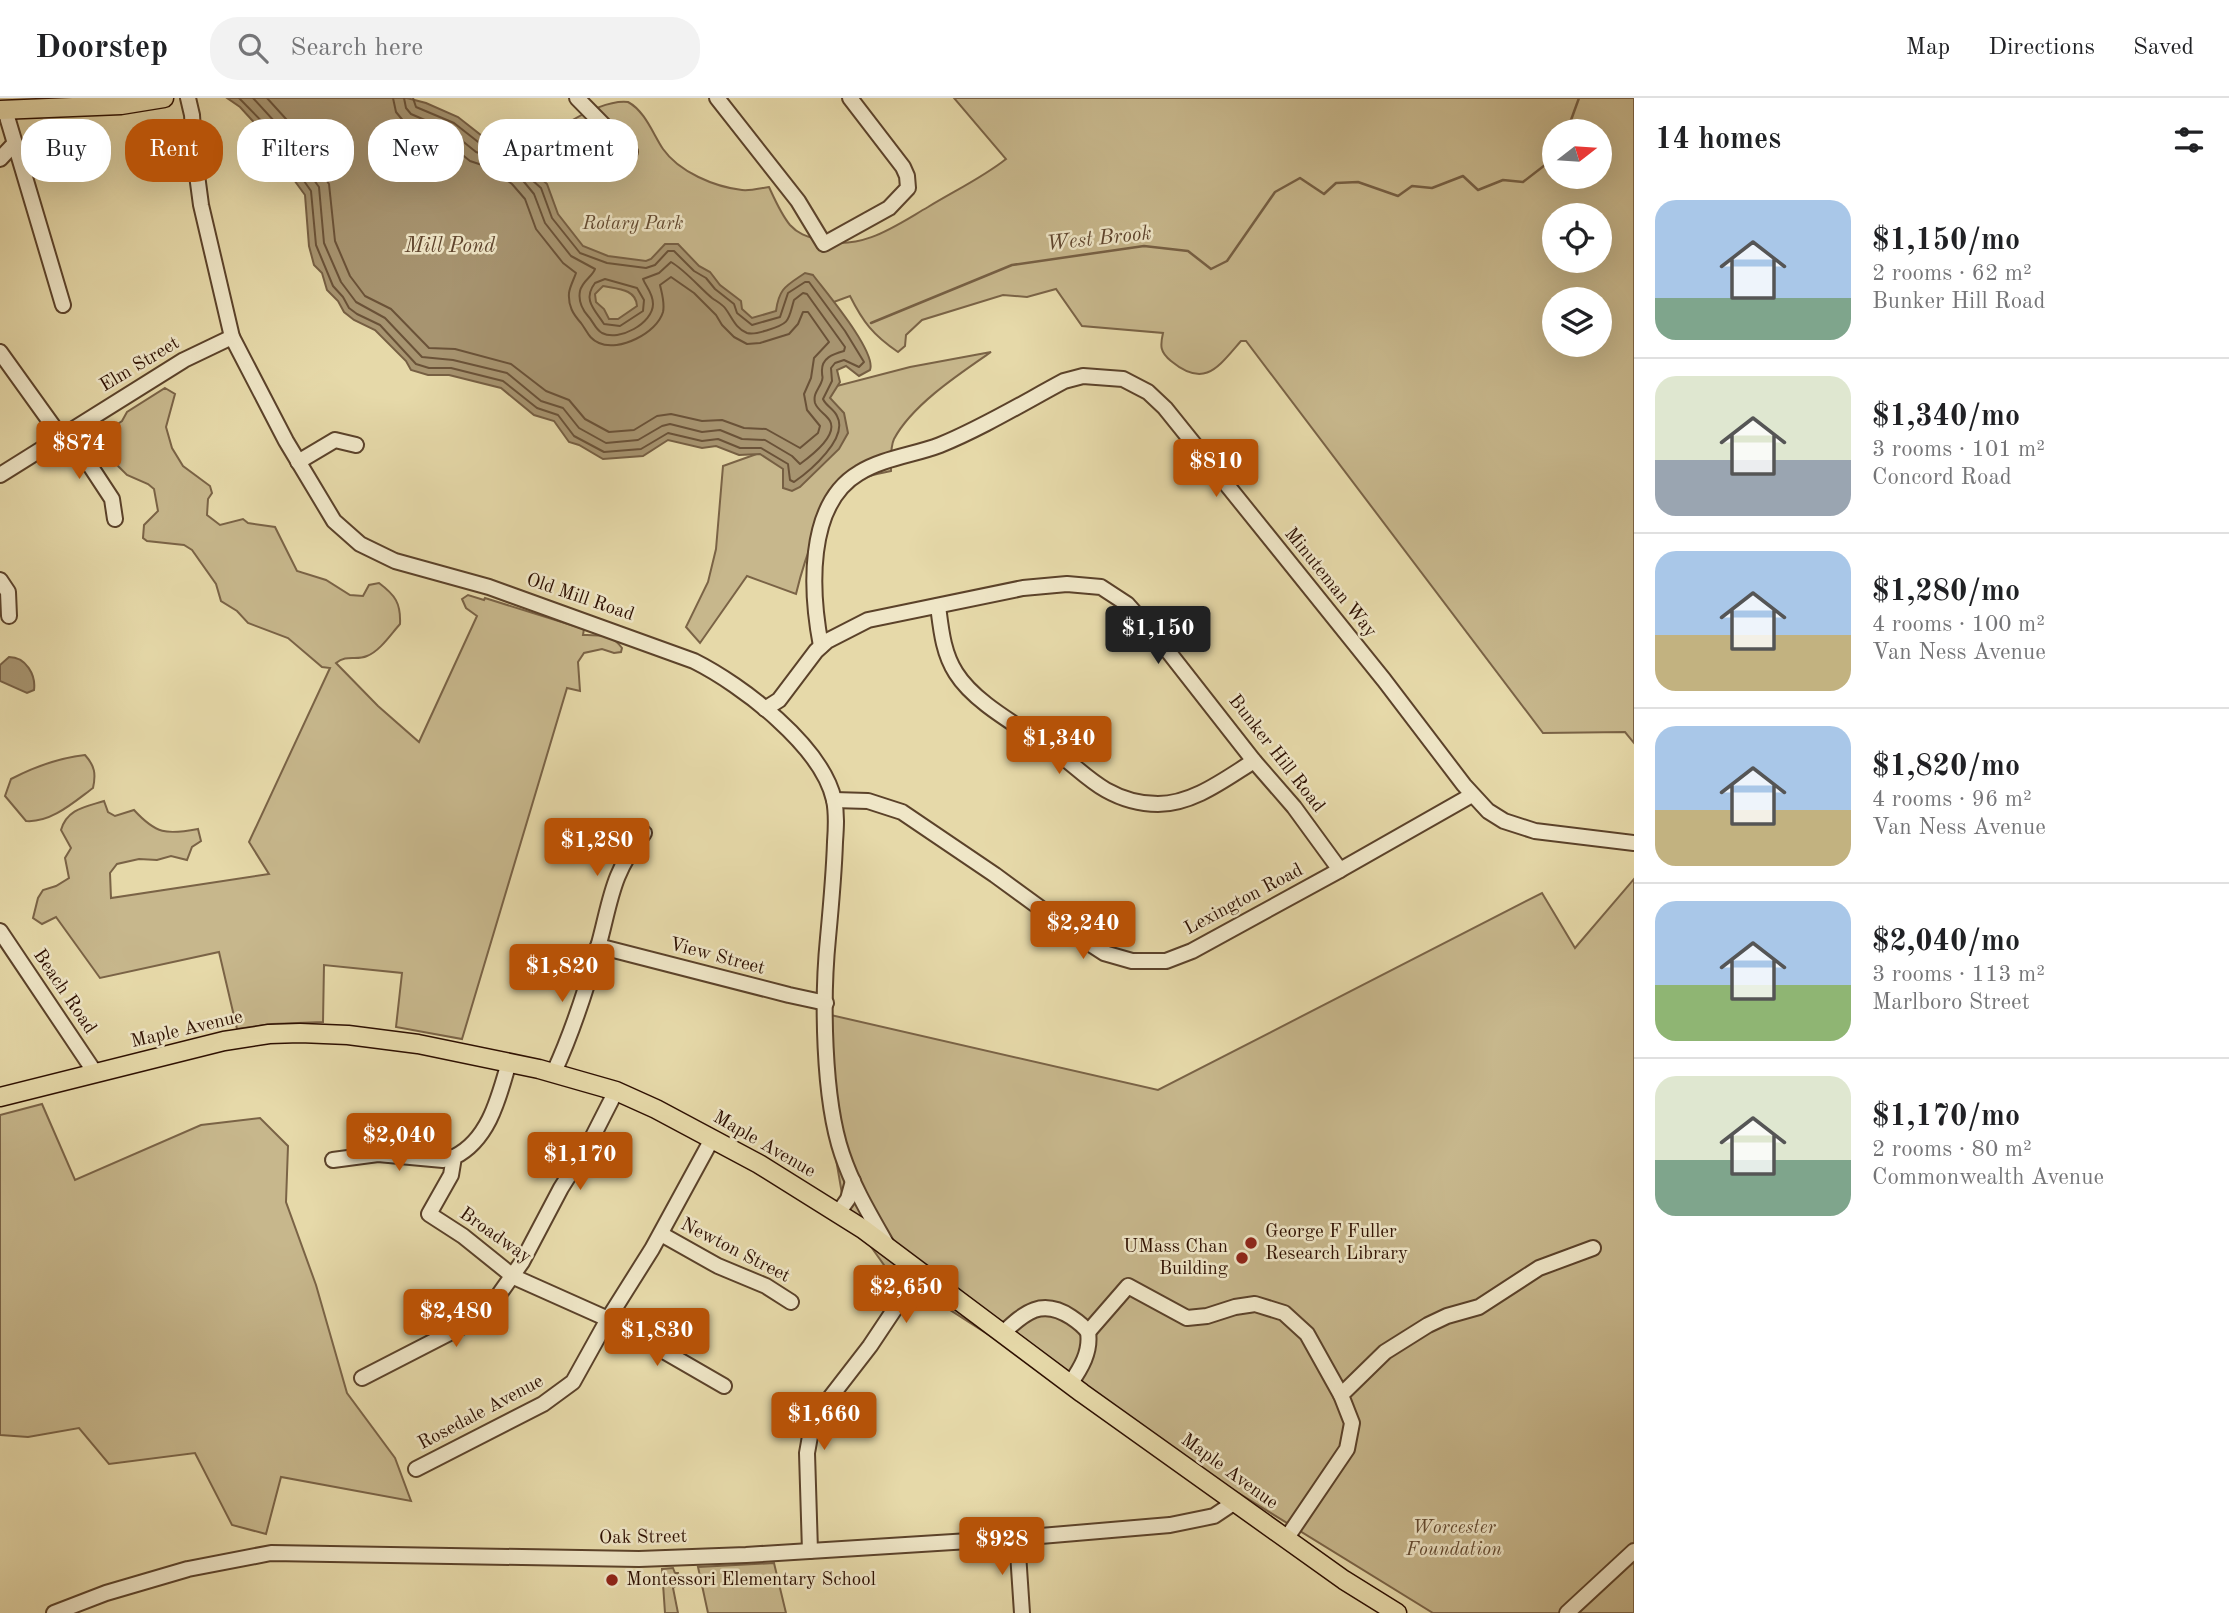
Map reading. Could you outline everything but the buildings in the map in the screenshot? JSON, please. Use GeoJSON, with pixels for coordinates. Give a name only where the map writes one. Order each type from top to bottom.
{"type":"FeatureCollection","features":[{"type":"Feature","properties":{"kind":"main road"},"geometry":{"type":"LineString","coordinates":[[2,110],[59,103],[121,105],[163,98]]}},
{"type":"Feature","properties":{"kind":"main road","name":"Maple Avenue"},"geometry":{"type":"LineString","coordinates":[[0,1097],[224,1041],[292,1033],[339,1034],[390,1040],[554,1072],[616,1091],[712,1139],[846,1218],[1070,1384],[1354,1588],[1397,1613]]}},
{"type":"Feature","properties":{"kind":"street","name":"Old Mill Road"},"geometry":{"type":"LineString","coordinates":[[188,98],[201,205],[232,337],[298,462],[334,521],[371,551],[408,565],[489,587],[669,651],[708,668],[765,709],[810,752],[825,775],[834,800],[836,816],[826,1003],[828,1072],[833,1119],[853,1181],[890,1248]]}},
{"type":"Feature","properties":{"kind":"street"},"geometry":{"type":"LineString","coordinates":[[577,98],[598,119]]}},
{"type":"Feature","properties":{"kind":"street"},"geometry":{"type":"LineString","coordinates":[[717,98],[798,201],[824,244],[889,208],[908,188],[903,167],[850,98]]}},
{"type":"Feature","properties":{"kind":"street"},"geometry":{"type":"LineString","coordinates":[[2,110],[15,143],[63,304]]}},
{"type":"Feature","properties":{"kind":"street"},"geometry":{"type":"LineString","coordinates":[[0,159],[15,143]]}},
{"type":"Feature","properties":{"kind":"street","name":"Elm Street"},"geometry":{"type":"LineString","coordinates":[[0,475],[184,359],[232,337]]}},
{"type":"Feature","properties":{"kind":"street"},"geometry":{"type":"LineString","coordinates":[[0,352],[112,499],[115,519]]}},
{"type":"Feature","properties":{"kind":"street","name":"Minuteman Way"},"geometry":{"type":"LineString","coordinates":[[821,646],[813,588],[816,555],[830,506],[852,477],[876,464],[949,441],[1063,381],[1083,376],[1124,379],[1148,392],[1177,420],[1472,795],[1496,817],[1522,827],[1562,835],[1634,843]]}},
{"type":"Feature","properties":{"kind":"street"},"geometry":{"type":"LineString","coordinates":[[298,462],[335,440],[356,445]]}},
{"type":"Feature","properties":{"kind":"street"},"geometry":{"type":"LineString","coordinates":[[0,580],[8,592],[9,616]]}},
{"type":"Feature","properties":{"kind":"street","name":"Bunker Hill Road"},"geometry":{"type":"LineString","coordinates":[[765,709],[779,700],[821,646],[836,634],[868,620],[1047,585],[1094,586],[1110,591],[1134,611],[1294,807],[1340,870]]}},
{"type":"Feature","properties":{"kind":"street"},"geometry":{"type":"LineString","coordinates":[[938,606],[944,643],[951,664],[963,682],[1000,714],[1116,795],[1138,802],[1172,802],[1197,794],[1254,761]]}},
{"type":"Feature","properties":{"kind":"street"},"geometry":{"type":"LineString","coordinates":[[1340,870],[1472,795]]}},
{"type":"Feature","properties":{"kind":"street","name":"Lexington Road"},"geometry":{"type":"LineString","coordinates":[[834,800],[868,801],[902,812],[1084,940],[1114,957],[1132,961],[1166,961],[1192,951],[1340,870]]}},
{"type":"Feature","properties":{"kind":"street"},"geometry":{"type":"LineString","coordinates":[[554,1072],[571,1033],[598,946],[614,882],[629,852],[644,833]]}},
{"type":"Feature","properties":{"kind":"street","name":"Beach Road"},"geometry":{"type":"LineString","coordinates":[[0,931],[96,1074]]}},
{"type":"Feature","properties":{"kind":"street","name":"View Street"},"geometry":{"type":"LineString","coordinates":[[598,946],[826,1003]]}},
{"type":"Feature","properties":{"kind":"street"},"geometry":{"type":"LineString","coordinates":[[333,1160],[378,1154],[443,1160],[454,1157],[471,1145],[486,1125],[499,1097],[509,1062]]}},
{"type":"Feature","properties":{"kind":"street"},"geometry":{"type":"LineString","coordinates":[[362,1378],[478,1318],[501,1294],[514,1277],[616,1091]]}},
{"type":"Feature","properties":{"kind":"street","name":"Rosedale Avenue"},"geometry":{"type":"LineString","coordinates":[[416,1469],[543,1404],[567,1388],[581,1371],[608,1319],[661,1234],[712,1139]]}},
{"type":"Feature","properties":{"kind":"street","name":"Broadway"},"geometry":{"type":"LineString","coordinates":[[454,1157],[451,1175],[429,1214],[463,1236],[514,1277],[608,1319],[724,1386]]}},
{"type":"Feature","properties":{"kind":"street"},"geometry":{"type":"LineString","coordinates":[[846,1218],[853,1181]]}},
{"type":"Feature","properties":{"kind":"street"},"geometry":{"type":"LineString","coordinates":[[846,1218],[864,1205]]}},
{"type":"Feature","properties":{"kind":"street","name":"Newton Street"},"geometry":{"type":"LineString","coordinates":[[661,1234],[718,1266],[766,1286],[791,1302]]}},
{"type":"Feature","properties":{"kind":"street"},"geometry":{"type":"LineString","coordinates":[[1341,1395],[1385,1352],[1428,1325],[1479,1307],[1539,1268],[1593,1248]]}},
{"type":"Feature","properties":{"kind":"street"},"geometry":{"type":"LineString","coordinates":[[810,1550],[807,1453],[812,1425],[870,1346],[920,1271]]}},
{"type":"Feature","properties":{"kind":"street"},"geometry":{"type":"LineString","coordinates":[[1088,1332],[1128,1286],[1186,1318],[1207,1316],[1242,1305],[1265,1306],[1284,1313],[1306,1333],[1341,1395],[1352,1423],[1347,1449],[1286,1539]]}},
{"type":"Feature","properties":{"kind":"street"},"geometry":{"type":"LineString","coordinates":[[1003,1333],[1029,1311],[1041,1307],[1060,1311],[1079,1322],[1088,1332],[1089,1339],[1086,1357],[1070,1384]]}},
{"type":"Feature","properties":{"kind":"street","name":"Oak Street"},"geometry":{"type":"LineString","coordinates":[[54,1613],[106,1593],[192,1568],[271,1553],[655,1559],[1017,1538],[1181,1524],[1214,1516],[1235,1502]]}},
{"type":"Feature","properties":{"kind":"street"},"geometry":{"type":"LineString","coordinates":[[1017,1538],[1022,1613]]}},
{"type":"Feature","properties":{"kind":"street"},"geometry":{"type":"LineString","coordinates":[[1567,1613],[1634,1551]]}},
{"type":"Feature","properties":{"kind":"green space","name":"Rotary Park"},"geometry":{"type":"Polygon","coordinates":[[[954,98],[1634,98],[1634,743],[1625,732],[1543,733],[1246,341],[1241,341],[1210,371],[1193,373],[1165,355],[1161,345],[1163,333],[1082,326],[1056,289],[1027,297],[1003,295],[922,320],[906,335],[905,346],[898,352],[870,327],[850,296],[758,328],[640,304],[611,330],[522,182],[638,182],[638,119],[574,119],[598,107],[628,102],[644,117],[663,149],[678,165],[709,182],[732,188],[749,190],[769,187],[781,212],[794,229],[823,241],[852,242],[878,234],[978,178],[1006,159],[954,98]]]}},
{"type":"Feature","properties":{"kind":"green space"},"geometry":{"type":"Polygon","coordinates":[[[991,352],[937,391],[912,414],[894,439],[891,471],[859,481],[839,497],[815,536],[796,594],[747,576],[700,643],[686,627],[708,582],[716,549],[723,466],[821,431],[827,383],[837,386],[910,367],[991,352]]]}},
{"type":"Feature","properties":{"kind":"green space"},"geometry":{"type":"Polygon","coordinates":[[[165,388],[175,394],[166,427],[172,448],[183,466],[210,486],[212,493],[208,499],[207,515],[220,525],[243,519],[248,523],[275,527],[297,571],[326,580],[350,595],[363,596],[369,585],[379,583],[393,596],[398,605],[400,624],[389,637],[367,656],[344,659],[336,663],[378,706],[419,742],[477,616],[466,608],[462,599],[468,595],[584,629],[583,635],[609,638],[622,648],[621,652],[614,653],[602,649],[584,653],[578,662],[580,691],[567,688],[462,1039],[396,1027],[402,973],[324,965],[323,1022],[272,1024],[237,1029],[219,952],[100,978],[56,917],[42,924],[33,918],[43,890],[69,878],[65,858],[71,848],[61,830],[64,823],[72,813],[104,801],[108,812],[115,816],[134,810],[149,824],[162,831],[198,829],[201,841],[192,847],[187,860],[171,856],[117,864],[110,873],[111,898],[269,874],[249,842],[330,668],[322,667],[288,638],[248,623],[237,611],[221,601],[216,584],[192,550],[184,545],[147,541],[143,538],[144,525],[158,511],[154,489],[127,475],[102,445],[109,430],[122,421],[127,412],[165,388]]]}},
{"type":"Feature","properties":{"kind":"green space"},"geometry":{"type":"Polygon","coordinates":[[[85,755],[94,770],[93,788],[53,815],[26,821],[5,796],[11,779],[47,764],[85,755]]]}},
{"type":"Feature","properties":{"kind":"green space","name":"Worcester Foundation"},"geometry":{"type":"Polygon","coordinates":[[[1634,879],[1634,1613],[1433,1613],[1175,1454],[939,1303],[914,1294],[889,1272],[862,1234],[842,1194],[827,1107],[822,1013],[1158,1090],[1542,893],[1575,948],[1634,879]]]}},
{"type":"Feature","properties":{"kind":"green space"},"geometry":{"type":"Polygon","coordinates":[[[42,1104],[75,1180],[201,1125],[260,1118],[288,1146],[286,1202],[316,1285],[347,1393],[395,1458],[411,1501],[281,1477],[266,1534],[232,1525],[195,1453],[109,1464],[79,1428],[28,1437],[0,1435],[0,1115],[42,1104]]]}},
{"type":"Feature","properties":{"kind":"green space"},"geometry":{"type":"Polygon","coordinates":[[[774,1563],[786,1613],[708,1613],[698,1567],[774,1563]]]}},
{"type":"Feature","properties":{"kind":"green space"},"geometry":{"type":"Polygon","coordinates":[[[673,1568],[675,1573],[678,1573],[680,1582],[673,1588],[678,1613],[665,1613],[662,1569],[673,1568]]]}},
{"type":"Feature","properties":{"kind":"water","name":"Mill Pond"},"geometry":{"type":"Polygon","coordinates":[[[227,98],[407,98],[426,103],[461,119],[368,119],[368,182],[464,182],[464,122],[478,133],[478,182],[545,182],[558,214],[583,246],[608,256],[646,261],[665,244],[678,244],[699,266],[710,272],[720,285],[741,301],[742,309],[752,318],[776,311],[779,297],[785,288],[805,273],[813,275],[858,336],[870,361],[870,370],[859,376],[846,366],[837,370],[840,382],[830,398],[844,413],[848,433],[839,449],[800,487],[792,491],[783,488],[783,469],[760,454],[739,455],[716,446],[702,448],[668,440],[643,456],[603,459],[569,442],[554,421],[534,415],[501,388],[449,375],[428,375],[411,370],[406,361],[375,330],[344,312],[327,290],[322,273],[314,265],[309,246],[305,195],[296,182],[354,182],[354,119],[251,119],[227,98]],[[603,286],[595,294],[596,302],[604,309],[609,319],[618,319],[637,306],[630,293],[603,286]]]}},
{"type":"Feature","properties":{"kind":"water"},"geometry":{"type":"Polygon","coordinates":[[[9,657],[20,660],[29,668],[34,690],[27,693],[0,681],[0,665],[9,657]]]}},
{"type":"Feature","properties":{"kind":"waterway","name":"West Brook"},"geometry":{"type":"LineString","coordinates":[[1571,119],[1579,98]]}},
{"type":"Feature","properties":{"kind":"waterway","name":"West Brook"},"geometry":{"type":"LineString","coordinates":[[871,323],[1012,265],[1144,246],[1188,251],[1211,269],[1227,261],[1275,192],[1300,178],[1324,194],[1336,183],[1358,182],[1398,196],[1412,186],[1432,188],[1463,176],[1478,190],[1503,180],[1523,182],[1542,167]]}},
{"type":"Feature","properties":{"kind":"place","name":"George F Fuller Research Library"},"geometry":{"type":"Point","coordinates":[1251,1243]}},
{"type":"Feature","properties":{"kind":"place","name":"UMass Chan Building"},"geometry":{"type":"Point","coordinates":[1242,1258]}},
{"type":"Feature","properties":{"kind":"place","name":"Montessori Elementary School"},"geometry":{"type":"Point","coordinates":[612,1580]}}]}
